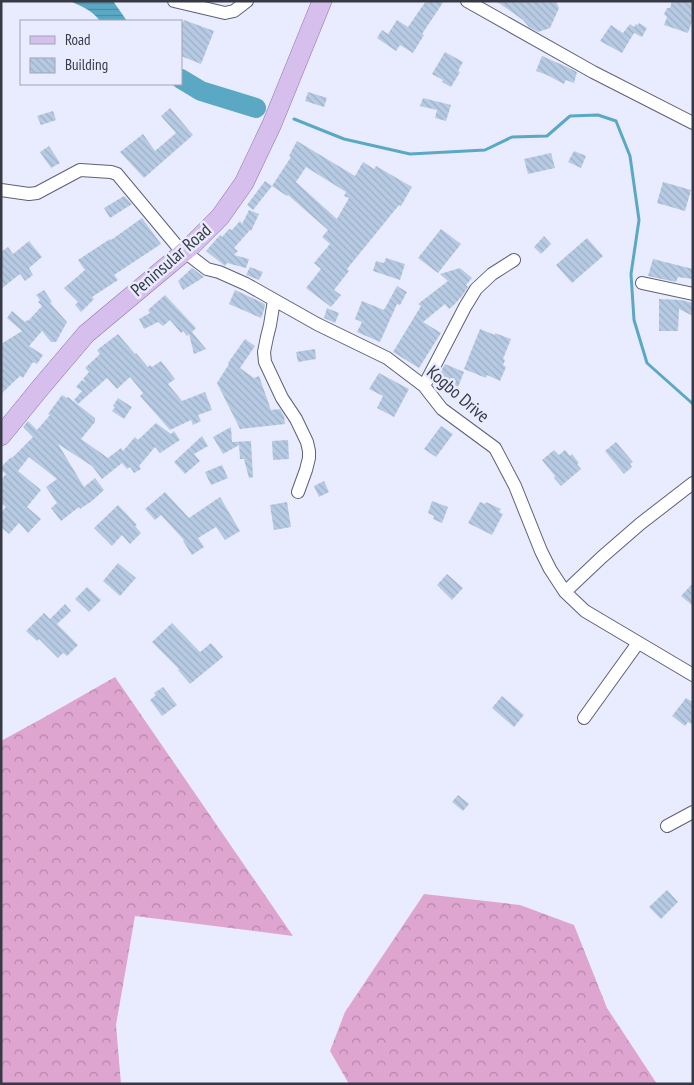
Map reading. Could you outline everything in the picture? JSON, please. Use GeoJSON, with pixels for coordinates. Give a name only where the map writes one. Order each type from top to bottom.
{"type":"FeatureCollection","features":[{"type":"Feature","properties":{"kind":"main road","name":"Peninsular Road"},"geometry":{"type":"LineString","coordinates":[[1,436],[86,334],[181,249],[233,184],[281,75],[310,1]]}},
{"type":"Feature","properties":{"kind":"main road","name":"Peninsular Road"},"geometry":{"type":"LineString","coordinates":[[1,425],[79,327],[220,217],[244,183],[272,124],[322,1]]}},
{"type":"Feature","properties":{"kind":"street"},"geometry":{"type":"LineString","coordinates":[[174,1],[225,13],[234,11],[247,1]]}},
{"type":"Feature","properties":{"kind":"street"},"geometry":{"type":"LineString","coordinates":[[467,1],[593,72],[693,123]]}},
{"type":"Feature","properties":{"kind":"street","name":"Kogbo Drive"},"geometry":{"type":"LineString","coordinates":[[1,190],[29,194],[37,193],[80,170],[117,174],[181,249],[207,269],[219,272],[246,284],[317,324],[387,358],[424,386],[442,409],[495,448],[515,486],[541,551],[565,592],[585,612],[693,675]]}},
{"type":"Feature","properties":{"kind":"street"},"geometry":{"type":"LineString","coordinates":[[424,386],[473,293],[492,274],[514,260]]}},
{"type":"Feature","properties":{"kind":"street"},"geometry":{"type":"LineString","coordinates":[[642,283],[693,294]]}},
{"type":"Feature","properties":{"kind":"street"},"geometry":{"type":"LineString","coordinates":[[274,300],[264,352],[266,362],[282,398],[296,419],[307,442],[309,451],[306,470],[298,492]]}},
{"type":"Feature","properties":{"kind":"street"},"geometry":{"type":"LineString","coordinates":[[565,592],[640,524],[693,483]]}},
{"type":"Feature","properties":{"kind":"street"},"geometry":{"type":"LineString","coordinates":[[584,718],[638,643]]}},
{"type":"Feature","properties":{"kind":"street"},"geometry":{"type":"LineString","coordinates":[[667,826],[693,812]]}},
{"type":"Feature","properties":{"kind":"green space"},"geometry":{"type":"Polygon","coordinates":[[[115,677],[293,936],[135,916],[116,1025],[121,1084],[1,1084],[1,741],[115,677]]]}},
{"type":"Feature","properties":{"kind":"green space"},"geometry":{"type":"Polygon","coordinates":[[[424,894],[520,905],[574,925],[607,1008],[657,1084],[349,1084],[330,1051],[345,1012],[424,894]]]}},
{"type":"Feature","properties":{"kind":"water"},"geometry":{"type":"Polygon","coordinates":[[[69,1],[113,1],[126,20],[99,20],[82,6],[69,1]]]}},
{"type":"Feature","properties":{"kind":"building"},"geometry":{"type":"Polygon","coordinates":[[[426,1],[444,1],[422,34],[424,35],[413,53],[400,45],[396,51],[377,38],[382,30],[388,34],[397,20],[408,27],[426,1]]]}},
{"type":"Feature","properties":{"kind":"building"},"geometry":{"type":"Polygon","coordinates":[[[496,1],[556,1],[559,8],[550,28],[538,32],[496,1]]]}},
{"type":"Feature","properties":{"kind":"building"},"geometry":{"type":"Polygon","coordinates":[[[672,1],[693,1],[693,19],[688,33],[664,25],[667,17],[664,14],[667,8],[670,8],[672,1]]]}},
{"type":"Feature","properties":{"kind":"building"},"geometry":{"type":"Polygon","coordinates":[[[184,20],[214,31],[201,64],[182,56],[182,23],[184,20]]]}},
{"type":"Feature","properties":{"kind":"building"},"geometry":{"type":"Polygon","coordinates":[[[639,23],[647,28],[642,37],[634,33],[622,53],[600,41],[611,25],[623,33],[630,24],[634,27],[639,23]]]}},
{"type":"Feature","properties":{"kind":"building"},"geometry":{"type":"Polygon","coordinates":[[[445,52],[463,62],[458,71],[460,72],[451,87],[432,74],[445,52]]]}},
{"type":"Feature","properties":{"kind":"building"},"geometry":{"type":"Polygon","coordinates":[[[542,56],[577,72],[574,83],[566,80],[564,84],[536,71],[542,56]]]}},
{"type":"Feature","properties":{"kind":"building"},"geometry":{"type":"Polygon","coordinates":[[[308,92],[327,98],[324,107],[305,101],[308,92]]]}},
{"type":"Feature","properties":{"kind":"building"},"geometry":{"type":"Polygon","coordinates":[[[423,98],[451,105],[446,121],[435,118],[437,110],[420,106],[423,98]]]}},
{"type":"Feature","properties":{"kind":"building"},"geometry":{"type":"Polygon","coordinates":[[[170,108],[193,135],[144,178],[120,152],[143,134],[155,151],[176,133],[161,116],[170,108]]]}},
{"type":"Feature","properties":{"kind":"building"},"geometry":{"type":"Polygon","coordinates":[[[53,111],[56,120],[41,125],[37,116],[53,111]]]}},
{"type":"Feature","properties":{"kind":"building"},"geometry":{"type":"Polygon","coordinates":[[[297,141],[355,176],[363,162],[374,169],[376,166],[412,187],[401,206],[399,205],[347,269],[349,271],[334,290],[341,295],[331,307],[306,288],[321,269],[314,263],[330,244],[322,237],[328,230],[272,186],[291,157],[289,156],[297,141]],[[306,167],[296,182],[337,219],[349,198],[344,196],[346,192],[306,167]]]}},
{"type":"Feature","properties":{"kind":"building"},"geometry":{"type":"Polygon","coordinates":[[[49,146],[60,163],[51,168],[40,152],[49,146]]]}},
{"type":"Feature","properties":{"kind":"building"},"geometry":{"type":"Polygon","coordinates":[[[574,151],[586,156],[581,168],[568,162],[574,151]]]}},
{"type":"Feature","properties":{"kind":"building"},"geometry":{"type":"Polygon","coordinates":[[[551,153],[555,168],[528,174],[524,159],[551,153]]]}},
{"type":"Feature","properties":{"kind":"building"},"geometry":{"type":"Polygon","coordinates":[[[265,181],[272,186],[253,210],[247,205],[265,181]]]}},
{"type":"Feature","properties":{"kind":"building"},"geometry":{"type":"Polygon","coordinates":[[[663,182],[691,190],[685,211],[657,203],[663,182]]]}},
{"type":"Feature","properties":{"kind":"building"},"geometry":{"type":"Polygon","coordinates":[[[124,196],[132,204],[110,218],[104,208],[124,196]]]}},
{"type":"Feature","properties":{"kind":"building"},"geometry":{"type":"Polygon","coordinates":[[[249,210],[259,214],[251,231],[234,248],[238,251],[234,255],[249,259],[246,268],[227,263],[225,266],[206,251],[220,235],[222,237],[229,229],[232,230],[240,221],[242,224],[249,210]]]}},
{"type":"Feature","properties":{"kind":"building"},"geometry":{"type":"Polygon","coordinates":[[[142,218],[161,244],[114,275],[118,280],[92,297],[94,299],[81,312],[75,305],[78,302],[64,288],[85,270],[78,260],[142,218]]]}},
{"type":"Feature","properties":{"kind":"building"},"geometry":{"type":"Polygon","coordinates":[[[441,229],[461,244],[438,273],[418,258],[441,229]]]}},
{"type":"Feature","properties":{"kind":"building"},"geometry":{"type":"Polygon","coordinates":[[[544,236],[551,244],[541,254],[534,247],[544,236]]]}},
{"type":"Feature","properties":{"kind":"building"},"geometry":{"type":"Polygon","coordinates":[[[587,238],[603,256],[572,283],[556,265],[587,238]]]}},
{"type":"Feature","properties":{"kind":"building"},"geometry":{"type":"Polygon","coordinates":[[[29,241],[42,257],[29,268],[33,275],[25,281],[20,274],[1,289],[1,252],[8,247],[13,254],[29,241]]]}},
{"type":"Feature","properties":{"kind":"building"},"geometry":{"type":"Polygon","coordinates":[[[386,258],[405,264],[400,280],[373,271],[376,261],[384,263],[386,258]]]}},
{"type":"Feature","properties":{"kind":"building"},"geometry":{"type":"Polygon","coordinates":[[[653,259],[693,269],[693,279],[678,277],[676,282],[648,276],[653,259]]]}},
{"type":"Feature","properties":{"kind":"building"},"geometry":{"type":"Polygon","coordinates":[[[250,267],[263,272],[259,280],[246,275],[250,267]]]}},
{"type":"Feature","properties":{"kind":"building"},"geometry":{"type":"Polygon","coordinates":[[[192,268],[204,277],[183,290],[178,281],[192,268]]]}},
{"type":"Feature","properties":{"kind":"building"},"geometry":{"type":"Polygon","coordinates":[[[460,268],[472,278],[466,285],[468,287],[462,296],[453,306],[449,309],[445,304],[423,322],[441,333],[419,368],[393,352],[421,306],[418,304],[448,281],[440,274],[460,268]]]}},
{"type":"Feature","properties":{"kind":"building"},"geometry":{"type":"Polygon","coordinates":[[[397,286],[407,292],[400,305],[397,304],[380,342],[357,332],[362,322],[355,319],[362,301],[384,310],[397,286]]]}},
{"type":"Feature","properties":{"kind":"building"},"geometry":{"type":"Polygon","coordinates":[[[44,290],[52,302],[50,303],[67,322],[56,342],[51,342],[42,331],[29,346],[43,355],[37,364],[33,362],[23,378],[20,376],[1,394],[1,344],[22,331],[7,318],[12,311],[25,322],[28,321],[42,306],[38,302],[40,300],[36,295],[44,290]]]}},
{"type":"Feature","properties":{"kind":"building"},"geometry":{"type":"Polygon","coordinates":[[[235,290],[265,304],[261,318],[229,304],[235,290]]]}},
{"type":"Feature","properties":{"kind":"building"},"geometry":{"type":"Polygon","coordinates":[[[165,295],[196,328],[192,332],[206,349],[194,354],[189,334],[187,336],[183,331],[181,333],[170,320],[163,326],[158,322],[144,329],[139,319],[150,313],[148,310],[165,295]]]}},
{"type":"Feature","properties":{"kind":"building"},"geometry":{"type":"Polygon","coordinates":[[[659,299],[681,300],[693,303],[693,316],[679,309],[678,331],[659,331],[659,299]]]}},
{"type":"Feature","properties":{"kind":"building"},"geometry":{"type":"Polygon","coordinates":[[[327,308],[339,313],[335,323],[324,318],[327,308]]]}},
{"type":"Feature","properties":{"kind":"building"},"geometry":{"type":"Polygon","coordinates":[[[480,329],[511,339],[503,359],[505,360],[503,365],[506,367],[500,381],[487,375],[486,378],[464,369],[480,329]]]}},
{"type":"Feature","properties":{"kind":"building"},"geometry":{"type":"Polygon","coordinates":[[[118,334],[148,367],[150,365],[152,367],[161,361],[175,379],[168,384],[182,401],[205,392],[212,410],[198,415],[201,421],[193,425],[191,420],[170,430],[140,396],[143,393],[130,377],[117,389],[107,378],[78,404],[74,400],[82,391],[76,387],[82,380],[86,383],[83,379],[89,372],[85,368],[100,354],[97,350],[118,334]]]}},
{"type":"Feature","properties":{"kind":"building"},"geometry":{"type":"Polygon","coordinates":[[[245,339],[255,346],[240,368],[254,378],[259,376],[271,410],[280,409],[284,416],[285,424],[240,429],[217,383],[245,339]]]}},
{"type":"Feature","properties":{"kind":"building"},"geometry":{"type":"Polygon","coordinates":[[[315,349],[316,359],[298,362],[296,352],[315,349]]]}},
{"type":"Feature","properties":{"kind":"building"},"geometry":{"type":"Polygon","coordinates":[[[445,364],[464,372],[458,387],[437,378],[445,364]]]}},
{"type":"Feature","properties":{"kind":"building"},"geometry":{"type":"Polygon","coordinates":[[[379,373],[409,389],[394,417],[377,408],[383,396],[369,389],[379,373]]]}},
{"type":"Feature","properties":{"kind":"building"},"geometry":{"type":"Polygon","coordinates":[[[62,395],[68,397],[95,418],[95,422],[81,439],[108,458],[121,448],[123,451],[135,437],[138,440],[156,423],[171,434],[174,431],[180,440],[160,453],[155,447],[139,466],[141,469],[134,473],[130,467],[127,469],[122,463],[102,479],[92,466],[58,444],[84,487],[95,478],[104,490],[92,501],[80,509],[79,507],[61,521],[51,508],[57,503],[46,487],[57,479],[29,457],[18,471],[41,490],[27,507],[41,519],[28,533],[19,523],[9,534],[1,527],[1,512],[6,507],[1,503],[1,480],[6,474],[1,470],[1,467],[33,437],[23,427],[28,421],[37,430],[50,415],[48,414],[62,395]]]}},
{"type":"Feature","properties":{"kind":"building"},"geometry":{"type":"Polygon","coordinates":[[[118,398],[132,407],[124,419],[112,411],[118,398]]]}},
{"type":"Feature","properties":{"kind":"building"},"geometry":{"type":"Polygon","coordinates":[[[441,426],[453,434],[436,457],[424,449],[441,426]]]}},
{"type":"Feature","properties":{"kind":"building"},"geometry":{"type":"Polygon","coordinates":[[[231,427],[232,442],[251,441],[253,477],[249,478],[244,459],[240,459],[239,445],[223,454],[213,437],[231,427]]]}},
{"type":"Feature","properties":{"kind":"building"},"geometry":{"type":"Polygon","coordinates":[[[202,436],[208,446],[194,454],[200,461],[185,474],[174,462],[202,436]]]}},
{"type":"Feature","properties":{"kind":"building"},"geometry":{"type":"Polygon","coordinates":[[[288,440],[289,459],[273,460],[272,441],[288,440]]]}},
{"type":"Feature","properties":{"kind":"building"},"geometry":{"type":"Polygon","coordinates":[[[616,442],[633,462],[630,464],[632,467],[624,474],[605,451],[616,442]]]}},
{"type":"Feature","properties":{"kind":"building"},"geometry":{"type":"Polygon","coordinates":[[[554,450],[559,455],[565,450],[570,456],[572,454],[581,469],[561,486],[542,460],[554,450]]]}},
{"type":"Feature","properties":{"kind":"building"},"geometry":{"type":"Polygon","coordinates":[[[222,465],[228,478],[211,485],[205,472],[222,465]]]}},
{"type":"Feature","properties":{"kind":"building"},"geometry":{"type":"Polygon","coordinates":[[[324,481],[329,492],[319,497],[314,486],[324,481]]]}},
{"type":"Feature","properties":{"kind":"building"},"geometry":{"type":"Polygon","coordinates":[[[165,492],[189,518],[220,497],[240,531],[225,540],[216,527],[198,538],[204,547],[192,555],[184,540],[161,515],[155,520],[145,509],[165,492]]]}},
{"type":"Feature","properties":{"kind":"building"},"geometry":{"type":"Polygon","coordinates":[[[432,501],[448,507],[442,523],[433,519],[434,516],[428,513],[432,501]]]}},
{"type":"Feature","properties":{"kind":"building"},"geometry":{"type":"Polygon","coordinates":[[[287,502],[291,527],[274,530],[270,505],[287,502]]]}},
{"type":"Feature","properties":{"kind":"building"},"geometry":{"type":"Polygon","coordinates":[[[480,502],[485,504],[486,502],[501,509],[499,512],[503,514],[492,535],[468,523],[480,502]]]}},
{"type":"Feature","properties":{"kind":"building"},"geometry":{"type":"Polygon","coordinates":[[[118,505],[137,525],[135,526],[141,533],[130,544],[122,535],[112,546],[94,528],[118,505]]]}},
{"type":"Feature","properties":{"kind":"building"},"geometry":{"type":"Polygon","coordinates":[[[118,563],[136,578],[120,596],[103,581],[118,563]]]}},
{"type":"Feature","properties":{"kind":"building"},"geometry":{"type":"Polygon","coordinates":[[[447,574],[463,588],[452,600],[437,585],[447,574]]]}},
{"type":"Feature","properties":{"kind":"building"},"geometry":{"type":"Polygon","coordinates":[[[693,583],[693,606],[681,596],[693,583]]]}},
{"type":"Feature","properties":{"kind":"building"},"geometry":{"type":"Polygon","coordinates":[[[87,587],[101,600],[89,612],[75,599],[87,587]]]}},
{"type":"Feature","properties":{"kind":"building"},"geometry":{"type":"Polygon","coordinates":[[[65,604],[71,611],[57,624],[78,645],[67,656],[63,653],[58,658],[39,639],[37,641],[26,631],[44,613],[50,619],[65,604]]]}},
{"type":"Feature","properties":{"kind":"building"},"geometry":{"type":"Polygon","coordinates":[[[172,623],[200,652],[211,643],[223,657],[190,684],[179,669],[152,642],[172,623]]]}},
{"type":"Feature","properties":{"kind":"building"},"geometry":{"type":"Polygon","coordinates":[[[163,687],[177,705],[162,716],[150,700],[156,695],[154,693],[163,687]]]}},
{"type":"Feature","properties":{"kind":"building"},"geometry":{"type":"Polygon","coordinates":[[[502,696],[524,715],[514,727],[492,708],[502,696]]]}},
{"type":"Feature","properties":{"kind":"building"},"geometry":{"type":"Polygon","coordinates":[[[686,698],[693,702],[693,725],[688,722],[685,726],[672,716],[686,698]]]}},
{"type":"Feature","properties":{"kind":"building"},"geometry":{"type":"Polygon","coordinates":[[[458,795],[469,804],[463,811],[452,802],[458,795]]]}},
{"type":"Feature","properties":{"kind":"building"},"geometry":{"type":"Polygon","coordinates":[[[667,890],[678,902],[661,919],[649,907],[667,890]]]}},
{"type":"Feature","properties":{"kind":"waterway"},"geometry":{"type":"LineString","coordinates":[[182,80],[201,91],[256,108]]}},
{"type":"Feature","properties":{"kind":"waterway"},"geometry":{"type":"LineString","coordinates":[[294,119],[344,139],[410,154],[485,150],[512,137],[547,136],[570,116],[598,115],[616,121],[630,156],[639,220],[631,274],[634,320],[647,363],[693,404]]}}]}
